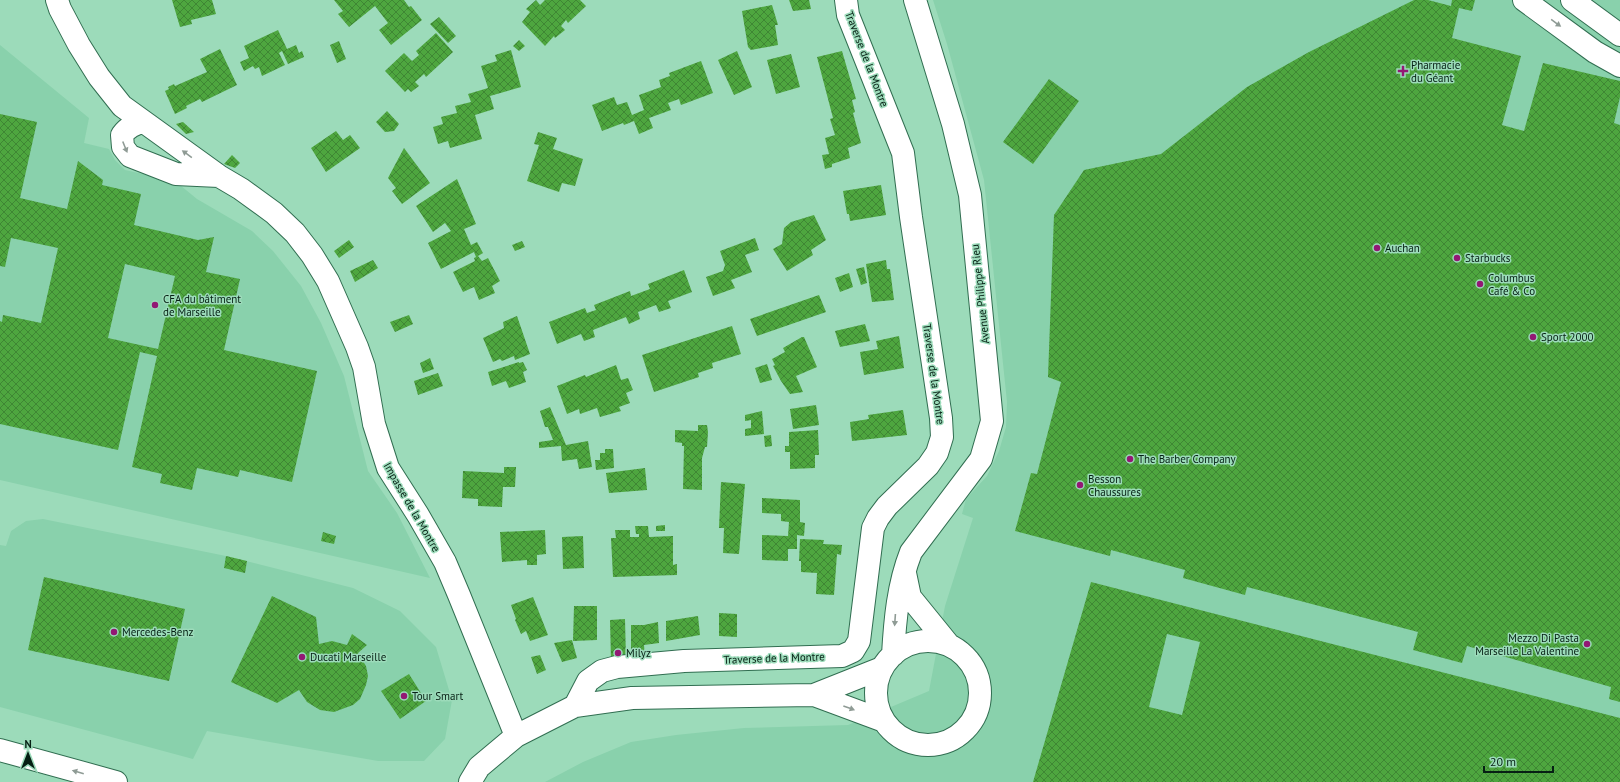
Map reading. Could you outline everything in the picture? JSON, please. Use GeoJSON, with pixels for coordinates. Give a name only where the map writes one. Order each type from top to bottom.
{"type":"FeatureCollection","features":[{"type":"Feature","properties":{"kind":"main road","name":"Impasse de la Montre"},"geometry":{"type":"LineString","coordinates":[[57,0],[60,9],[79,45],[99,77],[122,106],[219,176],[241,189],[274,213],[295,233],[312,255],[328,281],[358,347],[364,366],[374,424],[388,468],[418,515],[445,562],[516,736]]}},
{"type":"Feature","properties":{"kind":"main road","name":"Traverse de la Montre"},"geometry":{"type":"LineString","coordinates":[[575,706],[588,681],[602,671],[617,667],[714,660],[842,656],[853,651],[859,641],[870,547],[875,523],[887,506],[928,466],[937,453],[942,437],[941,418],[903,153],[848,15],[846,0]]}},
{"type":"Feature","properties":{"kind":"main road","name":"Avenue Philippe Rieu"},"geometry":{"type":"LineString","coordinates":[[888,662],[904,568],[910,552],[981,460],[992,421],[970,195],[953,124],[915,0]]}},
{"type":"Feature","properties":{"kind":"main road"},"geometry":{"type":"LineString","coordinates":[[1524,0],[1595,52],[1620,66]]}},
{"type":"Feature","properties":{"kind":"main road"},"geometry":{"type":"LineString","coordinates":[[1572,0],[1620,35]]}},
{"type":"Feature","properties":{"kind":"main road","name":"Impasse de la Montre"},"geometry":{"type":"LineString","coordinates":[[144,122],[136,123],[128,128],[122,135],[123,147],[130,156],[176,174],[219,176]]}},
{"type":"Feature","properties":{"kind":"main road"},"geometry":{"type":"LineString","coordinates":[[888,662],[876,686],[877,704],[884,721],[896,734],[911,742],[929,745],[937,744],[946,742],[962,733],[973,720],[980,703],[980,686],[974,669],[964,655],[948,645],[910,597],[904,568]]}},
{"type":"Feature","properties":{"kind":"main road"},"geometry":{"type":"LineString","coordinates":[[814,695],[888,662],[905,646],[919,642],[934,642],[948,645]]}},
{"type":"Feature","properties":{"kind":"main road"},"geometry":{"type":"LineString","coordinates":[[470,782],[479,767],[516,736],[575,706],[632,698],[814,695],[884,721]]}},
{"type":"Feature","properties":{"kind":"main road"},"geometry":{"type":"LineString","coordinates":[[0,750],[116,782]]}},
{"type":"Feature","properties":{"kind":"shaded area"},"geometry":{"type":"Polygon","coordinates":[[[933,0],[1620,0],[1620,782],[545,782],[583,762],[631,742],[676,735],[744,728],[848,725],[929,691],[945,606],[973,518],[962,514],[966,499],[987,476],[999,451],[1006,427],[1007,402],[984,180],[947,44],[933,0]]]}},
{"type":"Feature","properties":{"kind":"shaded area","name":"CFA du bâtiment de Marseille"},"geometry":{"type":"Polygon","coordinates":[[[0,45],[89,118],[84,143],[109,149],[115,160],[125,170],[175,181],[197,199],[252,231],[273,251],[301,286],[321,323],[344,376],[368,471],[397,513],[430,578],[0,480],[0,45]]]}},
{"type":"Feature","properties":{"kind":"shaded area"},"geometry":{"type":"Polygon","coordinates":[[[43,519],[226,556],[353,588],[400,611],[436,647],[452,700],[445,739],[424,761],[378,761],[207,731],[193,759],[0,707],[0,545],[6,546],[11,531],[26,521],[43,519]]]}},
{"type":"Feature","properties":{"kind":"building"},"geometry":{"type":"Polygon","coordinates":[[[172,0],[212,0],[216,14],[191,20],[192,24],[180,27],[172,0]]]}},
{"type":"Feature","properties":{"kind":"building"},"geometry":{"type":"Polygon","coordinates":[[[334,0],[404,0],[422,20],[391,45],[379,30],[388,23],[375,6],[349,27],[338,14],[343,11],[334,0]]]}},
{"type":"Feature","properties":{"kind":"building"},"geometry":{"type":"Polygon","coordinates":[[[536,0],[540,5],[545,0],[580,0],[586,6],[568,23],[566,20],[561,26],[565,30],[555,38],[554,36],[545,46],[522,22],[530,12],[526,9],[536,0]]]}},
{"type":"Feature","properties":{"kind":"building"},"geometry":{"type":"Polygon","coordinates":[[[789,0],[809,0],[811,9],[793,11],[789,0]]]}},
{"type":"Feature","properties":{"kind":"building"},"geometry":{"type":"Polygon","coordinates":[[[1414,0],[1428,0],[1451,6],[1452,0],[1475,0],[1472,11],[1459,8],[1452,38],[1521,56],[1502,125],[1524,131],[1543,63],[1620,81],[1620,97],[1614,123],[1620,125],[1620,702],[1609,699],[1611,687],[1467,646],[1462,663],[1413,650],[1418,632],[1247,587],[1245,595],[1183,578],[1185,570],[1111,550],[1110,556],[1015,531],[1031,473],[1037,474],[1061,382],[1048,377],[1054,215],[1084,170],[1161,154],[1247,87],[1309,52],[1414,0]]]}},
{"type":"Feature","properties":{"kind":"building"},"geometry":{"type":"Polygon","coordinates":[[[772,5],[778,25],[775,25],[778,45],[751,50],[748,47],[742,11],[772,5]]]}},
{"type":"Feature","properties":{"kind":"building"},"geometry":{"type":"Polygon","coordinates":[[[439,17],[456,36],[448,43],[430,24],[439,17]]]}},
{"type":"Feature","properties":{"kind":"building"},"geometry":{"type":"Polygon","coordinates":[[[278,30],[287,49],[296,45],[299,53],[302,51],[304,57],[288,64],[282,51],[279,53],[285,65],[262,76],[259,67],[255,69],[253,66],[244,71],[240,62],[249,58],[244,46],[278,30]]]}},
{"type":"Feature","properties":{"kind":"building"},"geometry":{"type":"Polygon","coordinates":[[[436,33],[453,52],[426,77],[424,74],[415,82],[419,86],[411,92],[408,89],[405,92],[385,71],[404,53],[412,61],[419,55],[416,51],[436,33]]]}},
{"type":"Feature","properties":{"kind":"building"},"geometry":{"type":"Polygon","coordinates":[[[519,40],[525,46],[519,51],[513,46],[519,40]]]}},
{"type":"Feature","properties":{"kind":"building"},"geometry":{"type":"Polygon","coordinates":[[[339,41],[346,59],[337,63],[330,45],[339,41]]]}},
{"type":"Feature","properties":{"kind":"building"},"geometry":{"type":"Polygon","coordinates":[[[220,49],[237,85],[202,102],[200,99],[186,106],[187,108],[175,114],[165,91],[169,89],[168,87],[174,84],[175,86],[207,72],[200,59],[220,49]]]}},
{"type":"Feature","properties":{"kind":"building"},"geometry":{"type":"Polygon","coordinates":[[[511,50],[521,87],[490,96],[494,109],[475,115],[482,139],[450,148],[448,141],[438,144],[433,127],[443,124],[441,117],[457,113],[455,106],[471,102],[468,94],[488,88],[481,66],[497,61],[495,55],[511,50]]]}},
{"type":"Feature","properties":{"kind":"building"},"geometry":{"type":"Polygon","coordinates":[[[737,51],[752,87],[734,95],[718,60],[737,51]]]}},
{"type":"Feature","properties":{"kind":"building"},"geometry":{"type":"Polygon","coordinates":[[[842,51],[856,99],[852,100],[855,112],[853,113],[861,143],[848,148],[850,158],[832,164],[832,167],[825,169],[822,155],[829,154],[825,138],[835,135],[830,119],[833,118],[817,57],[842,51]]]}},
{"type":"Feature","properties":{"kind":"building"},"geometry":{"type":"Polygon","coordinates":[[[791,54],[800,87],[776,94],[767,60],[791,54]]]}},
{"type":"Feature","properties":{"kind":"building"},"geometry":{"type":"Polygon","coordinates":[[[701,61],[713,93],[681,105],[679,99],[668,103],[671,110],[649,118],[653,128],[639,134],[634,121],[624,125],[623,123],[602,131],[592,105],[614,97],[617,105],[627,102],[632,115],[644,110],[639,95],[661,87],[659,80],[670,76],[669,73],[701,61]]]}},
{"type":"Feature","properties":{"kind":"building"},"geometry":{"type":"Polygon","coordinates":[[[1049,79],[1079,101],[1033,164],[1003,142],[1049,79]]]}},
{"type":"Feature","properties":{"kind":"building"},"geometry":{"type":"Polygon","coordinates":[[[387,111],[399,124],[394,131],[385,132],[376,122],[387,111]]]}},
{"type":"Feature","properties":{"kind":"building"},"geometry":{"type":"Polygon","coordinates":[[[0,114],[37,122],[20,198],[67,209],[78,161],[103,180],[102,185],[141,194],[134,225],[198,240],[214,237],[206,272],[240,279],[224,350],[317,371],[292,482],[240,470],[238,477],[197,468],[192,490],[160,483],[162,474],[132,467],[157,356],[140,352],[118,450],[0,424],[0,321],[2,322],[3,315],[41,323],[58,248],[11,238],[5,267],[0,266],[0,114]],[[125,264],[108,338],[158,349],[175,276],[125,264]]]}},
{"type":"Feature","properties":{"kind":"building"},"geometry":{"type":"Polygon","coordinates":[[[183,122],[194,132],[186,134],[176,124],[183,122]]]}},
{"type":"Feature","properties":{"kind":"building"},"geometry":{"type":"Polygon","coordinates":[[[336,131],[343,140],[350,135],[360,148],[326,172],[311,148],[336,131]]]}},
{"type":"Feature","properties":{"kind":"building"},"geometry":{"type":"Polygon","coordinates":[[[538,132],[557,138],[553,149],[583,159],[575,186],[562,183],[559,192],[527,181],[539,145],[534,144],[538,132]]]}},
{"type":"Feature","properties":{"kind":"building"},"geometry":{"type":"Polygon","coordinates":[[[404,148],[430,183],[402,204],[392,191],[396,188],[388,178],[404,148]]]}},
{"type":"Feature","properties":{"kind":"building"},"geometry":{"type":"Polygon","coordinates":[[[232,155],[240,163],[235,168],[224,164],[232,155]]]}},
{"type":"Feature","properties":{"kind":"building"},"geometry":{"type":"Polygon","coordinates":[[[457,179],[476,224],[464,229],[471,245],[477,242],[483,253],[478,256],[482,261],[488,258],[500,281],[492,286],[495,293],[479,300],[474,287],[463,292],[453,272],[475,261],[474,258],[476,257],[474,252],[441,269],[428,243],[451,231],[445,223],[433,232],[416,206],[457,179]]]}},
{"type":"Feature","properties":{"kind":"building"},"geometry":{"type":"Polygon","coordinates":[[[881,185],[886,215],[850,221],[849,214],[847,214],[843,191],[881,185]]]}},
{"type":"Feature","properties":{"kind":"building"},"geometry":{"type":"Polygon","coordinates":[[[814,215],[826,240],[811,250],[813,255],[787,271],[773,249],[782,244],[784,228],[791,222],[814,215]]]}},
{"type":"Feature","properties":{"kind":"building"},"geometry":{"type":"Polygon","coordinates":[[[755,238],[759,250],[745,255],[752,272],[731,280],[735,288],[713,296],[706,277],[723,271],[725,265],[720,251],[755,238]]]}},
{"type":"Feature","properties":{"kind":"building"},"geometry":{"type":"Polygon","coordinates":[[[349,240],[354,247],[339,258],[334,251],[349,240]]]}},
{"type":"Feature","properties":{"kind":"building"},"geometry":{"type":"Polygon","coordinates":[[[522,241],[525,247],[515,251],[512,245],[522,241]]]}},
{"type":"Feature","properties":{"kind":"building"},"geometry":{"type":"Polygon","coordinates":[[[373,260],[378,268],[355,282],[350,271],[373,260]]]}},
{"type":"Feature","properties":{"kind":"building"},"geometry":{"type":"Polygon","coordinates":[[[886,260],[887,269],[890,269],[894,300],[872,302],[866,264],[886,260]]]}},
{"type":"Feature","properties":{"kind":"building"},"geometry":{"type":"Polygon","coordinates":[[[864,267],[867,283],[861,285],[856,269],[864,267]]]}},
{"type":"Feature","properties":{"kind":"building"},"geometry":{"type":"Polygon","coordinates":[[[684,270],[692,292],[668,301],[671,308],[659,312],[656,305],[638,312],[640,319],[629,324],[626,317],[593,330],[595,337],[584,341],[581,334],[557,344],[549,322],[585,308],[587,313],[596,310],[594,305],[630,291],[631,296],[650,289],[648,284],[684,270]]]}},
{"type":"Feature","properties":{"kind":"building"},"geometry":{"type":"Polygon","coordinates":[[[849,273],[853,287],[840,292],[835,278],[849,273]]]}},
{"type":"Feature","properties":{"kind":"building"},"geometry":{"type":"Polygon","coordinates":[[[819,295],[826,312],[757,336],[750,319],[819,295]]]}},
{"type":"Feature","properties":{"kind":"building"},"geometry":{"type":"Polygon","coordinates":[[[409,315],[413,324],[395,332],[390,322],[409,315]]]}},
{"type":"Feature","properties":{"kind":"building"},"geometry":{"type":"Polygon","coordinates":[[[517,316],[530,354],[515,360],[514,356],[502,361],[500,359],[493,362],[483,338],[504,328],[503,322],[517,316]]]}},
{"type":"Feature","properties":{"kind":"building"},"geometry":{"type":"Polygon","coordinates":[[[865,324],[870,341],[840,347],[835,331],[865,324]]]}},
{"type":"Feature","properties":{"kind":"building"},"geometry":{"type":"Polygon","coordinates":[[[732,326],[741,354],[712,363],[713,368],[698,373],[699,377],[654,392],[642,355],[732,326]]]}},
{"type":"Feature","properties":{"kind":"building"},"geometry":{"type":"Polygon","coordinates":[[[899,336],[904,368],[864,375],[860,352],[878,349],[876,341],[899,336]]]}},
{"type":"Feature","properties":{"kind":"building"},"geometry":{"type":"Polygon","coordinates":[[[804,337],[817,367],[796,376],[803,392],[790,394],[773,366],[775,365],[772,359],[785,352],[783,348],[804,337]]]}},
{"type":"Feature","properties":{"kind":"building"},"geometry":{"type":"Polygon","coordinates":[[[430,358],[434,369],[423,373],[420,363],[430,358]]]}},
{"type":"Feature","properties":{"kind":"building"},"geometry":{"type":"Polygon","coordinates":[[[523,362],[527,370],[523,372],[526,382],[509,388],[506,381],[492,386],[488,372],[523,362]]]}},
{"type":"Feature","properties":{"kind":"building"},"geometry":{"type":"Polygon","coordinates":[[[767,364],[772,380],[760,383],[755,368],[767,364]]]}},
{"type":"Feature","properties":{"kind":"building"},"geometry":{"type":"Polygon","coordinates":[[[616,365],[621,380],[628,378],[633,390],[626,393],[630,403],[619,407],[621,411],[600,417],[597,408],[580,414],[579,409],[567,414],[557,386],[585,375],[586,377],[616,365]]]}},
{"type":"Feature","properties":{"kind":"building"},"geometry":{"type":"Polygon","coordinates":[[[438,373],[443,386],[418,395],[414,381],[438,373]]]}},
{"type":"Feature","properties":{"kind":"building"},"geometry":{"type":"Polygon","coordinates":[[[816,405],[819,425],[793,429],[790,409],[816,405]]]}},
{"type":"Feature","properties":{"kind":"building"},"geometry":{"type":"Polygon","coordinates":[[[550,407],[566,445],[588,441],[592,467],[579,469],[577,459],[562,461],[561,446],[539,448],[539,442],[553,440],[548,427],[545,427],[540,411],[550,407]]]}},
{"type":"Feature","properties":{"kind":"building"},"geometry":{"type":"Polygon","coordinates":[[[903,410],[907,435],[852,441],[850,422],[869,419],[868,415],[903,410]]]}},
{"type":"Feature","properties":{"kind":"building"},"geometry":{"type":"Polygon","coordinates":[[[762,411],[764,434],[745,436],[745,429],[751,428],[751,420],[745,421],[745,415],[762,411]]]}},
{"type":"Feature","properties":{"kind":"building"},"geometry":{"type":"Polygon","coordinates":[[[698,425],[707,425],[708,432],[707,447],[705,447],[702,458],[702,490],[683,489],[684,446],[682,446],[682,443],[675,442],[675,430],[698,431],[698,425]]]}},
{"type":"Feature","properties":{"kind":"building"},"geometry":{"type":"Polygon","coordinates":[[[818,430],[819,455],[815,455],[815,468],[790,469],[790,452],[785,452],[785,446],[789,446],[789,432],[818,430]]]}},
{"type":"Feature","properties":{"kind":"building"},"geometry":{"type":"Polygon","coordinates":[[[771,435],[772,446],[765,447],[764,436],[771,435]]]}},
{"type":"Feature","properties":{"kind":"building"},"geometry":{"type":"Polygon","coordinates":[[[605,449],[613,449],[614,468],[596,470],[595,460],[600,460],[600,453],[605,453],[605,449]]]}},
{"type":"Feature","properties":{"kind":"building"},"geometry":{"type":"Polygon","coordinates":[[[504,467],[516,467],[515,487],[503,487],[502,507],[478,506],[478,499],[462,498],[463,471],[504,473],[504,467]]]}},
{"type":"Feature","properties":{"kind":"building"},"geometry":{"type":"Polygon","coordinates":[[[645,468],[647,490],[609,493],[606,473],[645,468]]]}},
{"type":"Feature","properties":{"kind":"building"},"geometry":{"type":"Polygon","coordinates":[[[721,482],[745,484],[739,554],[723,553],[724,528],[719,528],[721,482]]]}},
{"type":"Feature","properties":{"kind":"building"},"geometry":{"type":"Polygon","coordinates":[[[762,498],[800,500],[800,522],[805,523],[804,536],[797,535],[797,549],[788,549],[788,561],[762,560],[762,535],[788,536],[789,522],[781,521],[781,514],[762,513],[762,498]]]}},
{"type":"Feature","properties":{"kind":"building"},"geometry":{"type":"Polygon","coordinates":[[[665,525],[665,531],[656,531],[656,526],[665,525]]]}},
{"type":"Feature","properties":{"kind":"building"},"geometry":{"type":"Polygon","coordinates":[[[635,526],[648,526],[649,537],[673,536],[673,565],[677,564],[677,575],[613,577],[611,538],[616,538],[615,530],[630,530],[630,537],[639,537],[639,534],[636,534],[635,526]]]}},
{"type":"Feature","properties":{"kind":"building"},"geometry":{"type":"Polygon","coordinates":[[[545,530],[546,554],[537,555],[537,565],[527,565],[527,560],[502,562],[500,532],[545,530]]]}},
{"type":"Feature","properties":{"kind":"building"},"geometry":{"type":"Polygon","coordinates":[[[323,532],[336,536],[334,544],[321,541],[323,532]]]}},
{"type":"Feature","properties":{"kind":"building"},"geometry":{"type":"Polygon","coordinates":[[[583,536],[584,568],[563,569],[562,537],[583,536]]]}},
{"type":"Feature","properties":{"kind":"building"},"geometry":{"type":"Polygon","coordinates":[[[800,539],[824,540],[823,544],[842,545],[841,555],[837,554],[834,595],[816,594],[817,573],[801,572],[801,561],[799,561],[800,539]]]}},
{"type":"Feature","properties":{"kind":"building"},"geometry":{"type":"Polygon","coordinates":[[[226,556],[247,561],[245,573],[224,568],[226,556]]]}},
{"type":"Feature","properties":{"kind":"building"},"geometry":{"type":"Polygon","coordinates":[[[44,577],[185,609],[169,681],[28,650],[44,577]]]}},
{"type":"Feature","properties":{"kind":"building"},"geometry":{"type":"Polygon","coordinates":[[[1091,582],[1620,718],[1620,782],[1033,782],[1091,582]],[[1167,634],[1149,707],[1182,715],[1200,642],[1167,634]]]}},
{"type":"Feature","properties":{"kind":"building","name":"Ducati Marseille"},"geometry":{"type":"Polygon","coordinates":[[[272,596],[316,617],[319,644],[332,641],[347,645],[352,634],[367,645],[358,653],[366,666],[368,676],[366,685],[360,699],[353,705],[334,712],[320,710],[307,702],[299,690],[277,703],[231,682],[272,596]]]}},
{"type":"Feature","properties":{"kind":"building"},"geometry":{"type":"Polygon","coordinates":[[[533,597],[548,635],[530,641],[526,631],[521,634],[511,605],[533,597]]]}},
{"type":"Feature","properties":{"kind":"building"},"geometry":{"type":"Polygon","coordinates":[[[574,606],[597,606],[597,640],[573,641],[574,606]]]}},
{"type":"Feature","properties":{"kind":"building"},"geometry":{"type":"Polygon","coordinates":[[[719,613],[737,614],[737,637],[719,636],[719,613]]]}},
{"type":"Feature","properties":{"kind":"building"},"geometry":{"type":"Polygon","coordinates":[[[698,616],[700,635],[666,641],[666,621],[698,616]]]}},
{"type":"Feature","properties":{"kind":"building"},"geometry":{"type":"Polygon","coordinates":[[[625,619],[626,659],[611,661],[610,620],[625,619]]]}},
{"type":"Feature","properties":{"kind":"building"},"geometry":{"type":"Polygon","coordinates":[[[658,622],[659,643],[644,645],[645,658],[631,659],[631,625],[644,625],[658,622]]]}},
{"type":"Feature","properties":{"kind":"building"},"geometry":{"type":"Polygon","coordinates":[[[572,640],[577,658],[562,662],[554,643],[572,640]]]}},
{"type":"Feature","properties":{"kind":"building"},"geometry":{"type":"Polygon","coordinates":[[[540,655],[546,670],[537,674],[531,657],[540,655]]]}},
{"type":"Feature","properties":{"kind":"building","name":"Tour Smart"},"geometry":{"type":"Polygon","coordinates":[[[409,674],[426,701],[400,719],[381,691],[409,674]]]}},
{"type":"Feature","properties":{"kind":"place","name":"Pharmacie du Géant"},"geometry":{"type":"Point","coordinates":[1403,71]}},
{"type":"Feature","properties":{"kind":"place","name":"Auchan"},"geometry":{"type":"Point","coordinates":[1377,248]}},
{"type":"Feature","properties":{"kind":"place","name":"Starbucks"},"geometry":{"type":"Point","coordinates":[1457,258]}},
{"type":"Feature","properties":{"kind":"place","name":"Columbus Café & Co"},"geometry":{"type":"Point","coordinates":[1480,284]}},
{"type":"Feature","properties":{"kind":"place","name":"CFA du bâtiment de Marseille"},"geometry":{"type":"Point","coordinates":[155,305]}},
{"type":"Feature","properties":{"kind":"place","name":"Sport 2000"},"geometry":{"type":"Point","coordinates":[1533,337]}},
{"type":"Feature","properties":{"kind":"place","name":"The Barber Company"},"geometry":{"type":"Point","coordinates":[1130,459]}},
{"type":"Feature","properties":{"kind":"place","name":"Besson Chaussures"},"geometry":{"type":"Point","coordinates":[1080,485]}},
{"type":"Feature","properties":{"kind":"place","name":"Mercedes-Benz"},"geometry":{"type":"Point","coordinates":[114,632]}},
{"type":"Feature","properties":{"kind":"place","name":"Mezzo Di Pasta Marseille La Valentine"},"geometry":{"type":"Point","coordinates":[1587,644]}},
{"type":"Feature","properties":{"kind":"place","name":"Milyz"},"geometry":{"type":"Point","coordinates":[618,653]}},
{"type":"Feature","properties":{"kind":"place","name":"Ducati Marseille"},"geometry":{"type":"Point","coordinates":[302,657]}},
{"type":"Feature","properties":{"kind":"place","name":"Tour Smart"},"geometry":{"type":"Point","coordinates":[404,696]}}]}
